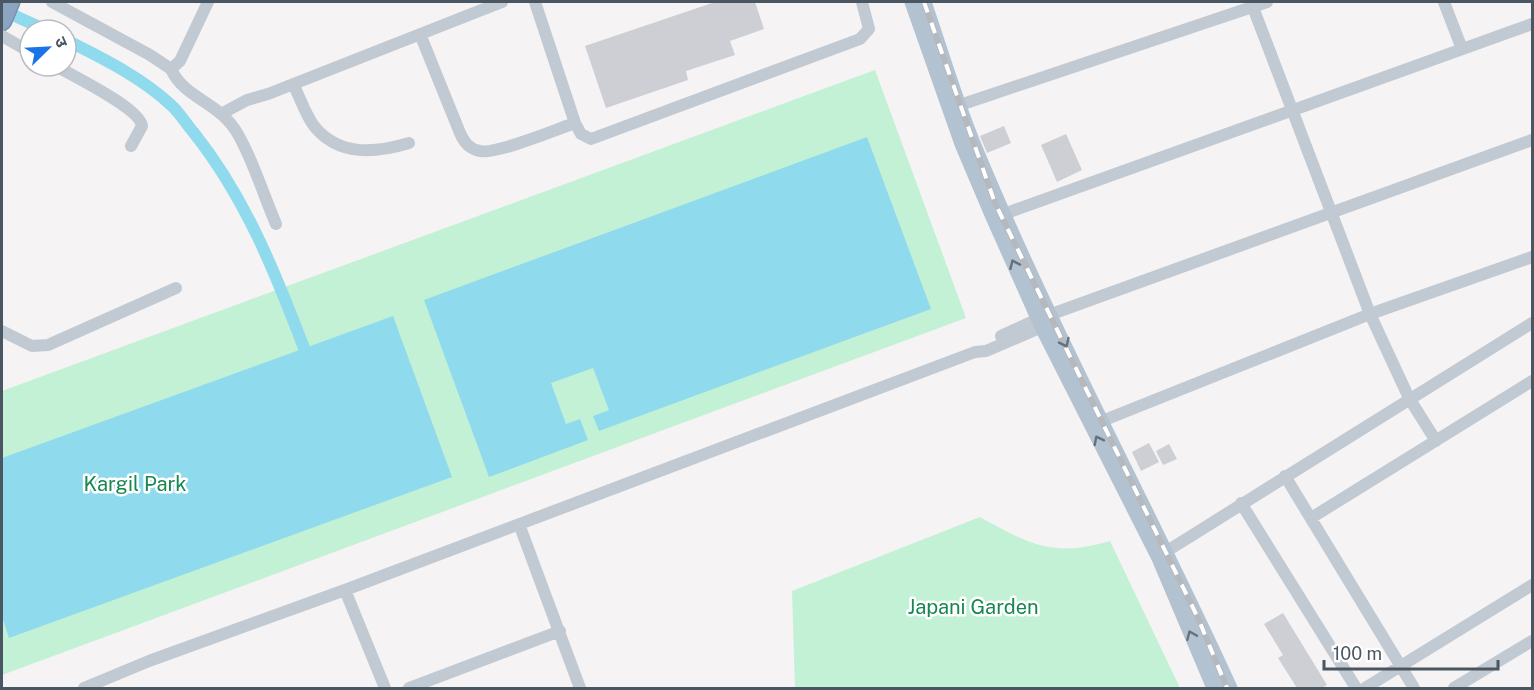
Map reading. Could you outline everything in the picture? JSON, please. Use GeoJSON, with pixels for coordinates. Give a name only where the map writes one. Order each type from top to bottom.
{"type":"FeatureCollection","features":[{"type":"Feature","properties":{"kind":"main road"},"geometry":{"type":"LineString","coordinates":[[922,2],[1044,321],[1102,421],[1167,551],[1230,688]]}},
{"type":"Feature","properties":{"kind":"main road"},"geometry":{"type":"LineString","coordinates":[[922,2],[962,144],[1044,321],[1159,558],[1214,688]]}},
{"type":"Feature","properties":{"kind":"street"},"geometry":{"type":"LineString","coordinates":[[52,2],[150,54],[171,69],[181,87],[221,114],[239,137],[276,224]]}},
{"type":"Feature","properties":{"kind":"street"},"geometry":{"type":"LineString","coordinates":[[171,69],[180,61],[208,2]]}},
{"type":"Feature","properties":{"kind":"street"},"geometry":{"type":"LineString","coordinates":[[221,114],[247,100],[502,2]]}},
{"type":"Feature","properties":{"kind":"street"},"geometry":{"type":"LineString","coordinates":[[535,2],[575,123],[585,138],[600,136],[860,39],[869,29],[861,2]]}},
{"type":"Feature","properties":{"kind":"street"},"geometry":{"type":"LineString","coordinates":[[960,105],[1252,4],[1267,2]]}},
{"type":"Feature","properties":{"kind":"street"},"geometry":{"type":"LineString","coordinates":[[1444,2],[1462,49]]}},
{"type":"Feature","properties":{"kind":"street"},"geometry":{"type":"LineString","coordinates":[[1252,4],[1370,314],[1409,398],[1436,441]]}},
{"type":"Feature","properties":{"kind":"street"},"geometry":{"type":"LineString","coordinates":[[5,17],[18,35]]}},
{"type":"Feature","properties":{"kind":"street"},"geometry":{"type":"LineString","coordinates":[[1004,214],[1533,24]]}},
{"type":"Feature","properties":{"kind":"street"},"geometry":{"type":"LineString","coordinates":[[420,34],[460,133],[465,143],[472,148],[489,152],[575,123]]}},
{"type":"Feature","properties":{"kind":"street"},"geometry":{"type":"LineString","coordinates":[[77,78],[140,118],[142,126],[130,146]]}},
{"type":"Feature","properties":{"kind":"street"},"geometry":{"type":"LineString","coordinates":[[293,84],[314,125],[334,143],[359,151],[376,152],[410,143]]}},
{"type":"Feature","properties":{"kind":"street"},"geometry":{"type":"LineString","coordinates":[[84,688],[149,661],[345,591],[975,352],[986,351],[1044,321],[1330,213],[1533,140]]}},
{"type":"Feature","properties":{"kind":"street"},"geometry":{"type":"LineString","coordinates":[[1102,421],[1370,314],[1533,257]]}},
{"type":"Feature","properties":{"kind":"street"},"geometry":{"type":"LineString","coordinates":[[2,331],[32,346],[48,345],[177,288]]}},
{"type":"Feature","properties":{"kind":"street"},"geometry":{"type":"LineString","coordinates":[[1167,551],[1409,398],[1533,323]]}},
{"type":"Feature","properties":{"kind":"street"},"geometry":{"type":"LineString","coordinates":[[1311,518],[1533,381]]}},
{"type":"Feature","properties":{"kind":"street"},"geometry":{"type":"LineString","coordinates":[[1285,476],[1414,688]]}},
{"type":"Feature","properties":{"kind":"street"},"geometry":{"type":"LineString","coordinates":[[1241,503],[1356,688]]}},
{"type":"Feature","properties":{"kind":"street"},"geometry":{"type":"LineString","coordinates":[[519,524],[580,688]]}},
{"type":"Feature","properties":{"kind":"street"},"geometry":{"type":"LineString","coordinates":[[1365,688],[1533,585]]}},
{"type":"Feature","properties":{"kind":"street"},"geometry":{"type":"LineString","coordinates":[[345,591],[385,688]]}},
{"type":"Feature","properties":{"kind":"street"},"geometry":{"type":"LineString","coordinates":[[409,688],[560,631]]}},
{"type":"Feature","properties":{"kind":"street"},"geometry":{"type":"LineString","coordinates":[[1454,688],[1533,640]]}},
{"type":"Feature","properties":{"kind":"green space","name":"Kargil Park"},"geometry":{"type":"Polygon","coordinates":[[[875,70],[966,318],[2,675],[2,391],[875,70]]]}},
{"type":"Feature","properties":{"kind":"green space","name":"Japani Garden"},"geometry":{"type":"Polygon","coordinates":[[[980,517],[1013,535],[1042,546],[1073,548],[1110,541],[1180,688],[795,688],[792,591],[980,517]]]}},
{"type":"Feature","properties":{"kind":"water"},"geometry":{"type":"Polygon","coordinates":[[[867,137],[931,309],[599,431],[593,416],[609,410],[593,368],[551,383],[566,424],[580,419],[588,440],[489,477],[424,300],[867,137]]]}},
{"type":"Feature","properties":{"kind":"water"},"geometry":{"type":"Polygon","coordinates":[[[393,316],[452,477],[9,638],[2,616],[2,458],[393,316]]]}},
{"type":"Feature","properties":{"kind":"building"},"geometry":{"type":"Polygon","coordinates":[[[715,2],[755,2],[764,29],[730,41],[735,55],[686,71],[688,80],[606,108],[585,46],[715,2]]]}},
{"type":"Feature","properties":{"kind":"building"},"geometry":{"type":"Polygon","coordinates":[[[1004,126],[1011,143],[987,153],[980,136],[1004,126]]]}},
{"type":"Feature","properties":{"kind":"building"},"geometry":{"type":"Polygon","coordinates":[[[1066,134],[1082,170],[1057,182],[1041,145],[1066,134]]]}},
{"type":"Feature","properties":{"kind":"building"},"geometry":{"type":"Polygon","coordinates":[[[1149,443],[1159,462],[1141,471],[1132,452],[1149,443]]]}},
{"type":"Feature","properties":{"kind":"building"},"geometry":{"type":"Polygon","coordinates":[[[1169,444],[1177,459],[1163,465],[1156,451],[1169,444]]]}},
{"type":"Feature","properties":{"kind":"building"},"geometry":{"type":"Polygon","coordinates":[[[1283,613],[1327,685],[1322,688],[1297,688],[1278,658],[1283,655],[1264,624],[1283,613]]]}},
{"type":"Feature","properties":{"kind":"waterway"},"geometry":{"type":"LineString","coordinates":[[2,10],[20,18]]}},
{"type":"Feature","properties":{"kind":"waterway"},"geometry":{"type":"LineString","coordinates":[[78,46],[134,77],[159,95],[180,115],[212,157],[244,209],[270,263],[304,348]]}},
{"type":"Feature","properties":{"kind":"railway"},"geometry":{"type":"LineString","coordinates":[[924,2],[995,203],[1198,618],[1227,688]]}}]}
